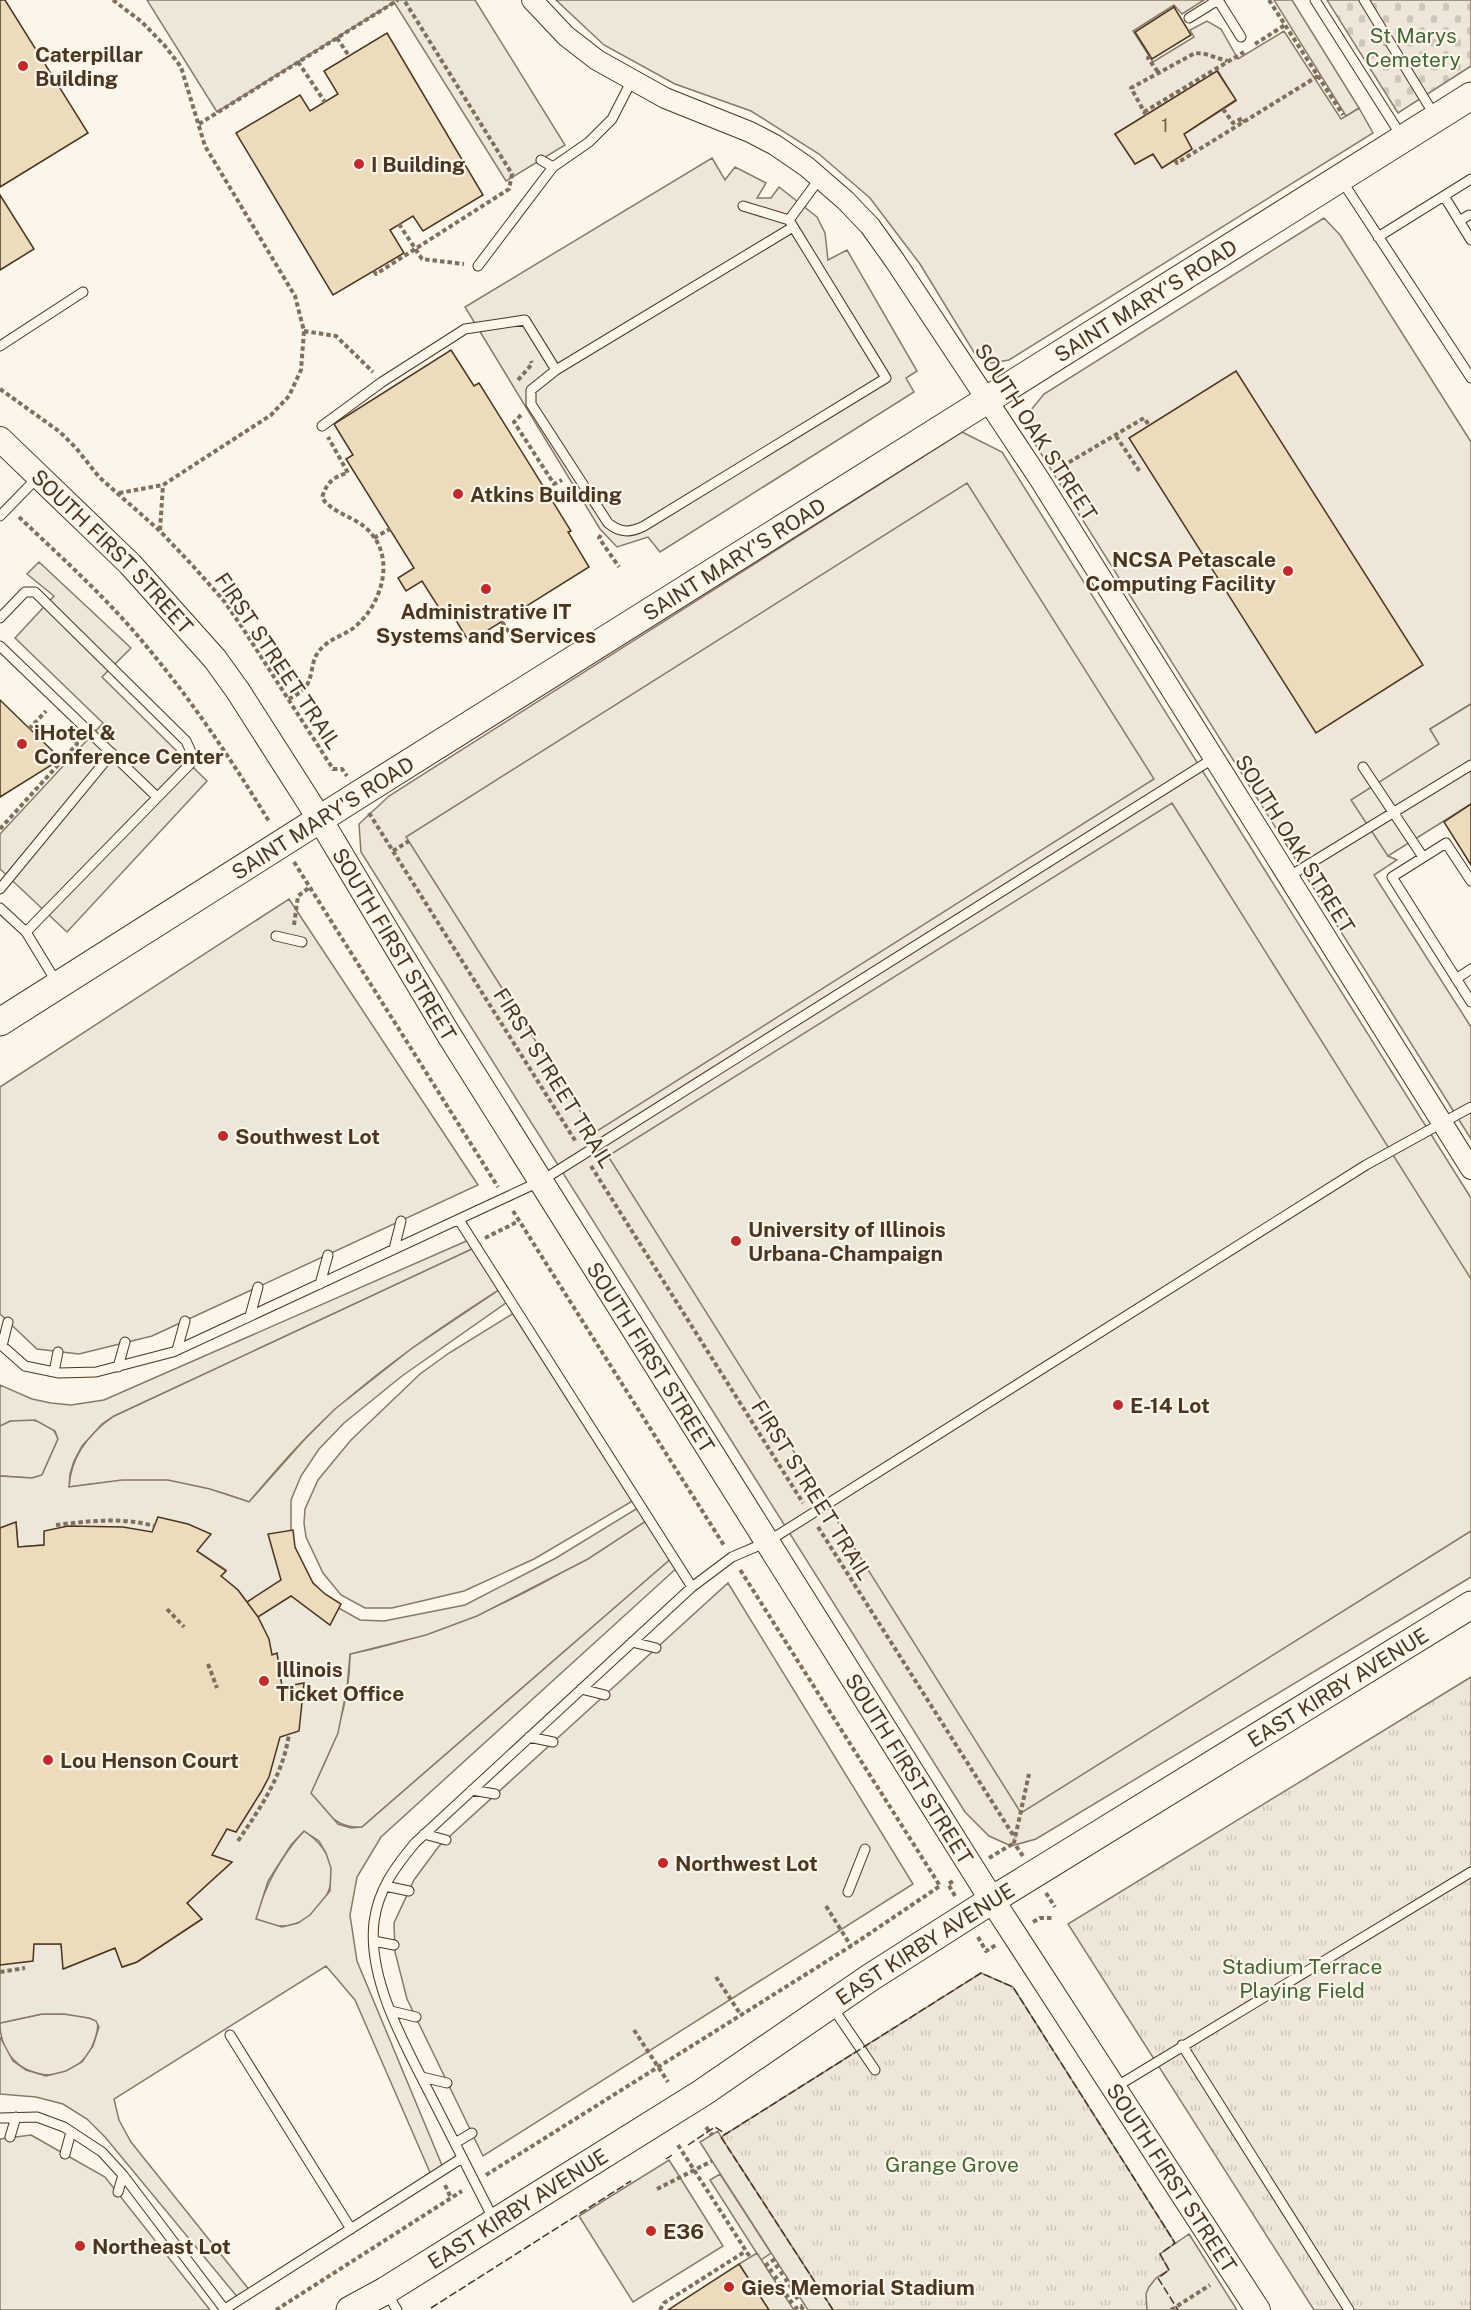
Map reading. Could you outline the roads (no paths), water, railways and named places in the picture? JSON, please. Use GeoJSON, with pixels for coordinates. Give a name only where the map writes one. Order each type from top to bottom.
{"type":"FeatureCollection","features":[{"type":"Feature","properties":{"kind":"main road","name":"SAINT MARY'S ROAD"},"geometry":{"type":"LineString","coordinates":[[0,1023],[358,795],[1471,96]]}},
{"type":"Feature","properties":{"kind":"main road","name":"EAST KIRBY AVENUE"},"geometry":{"type":"LineString","coordinates":[[362,2310],[391,2301],[495,2222],[702,2093],[830,2004],[992,1900],[1471,1605]]}},
{"type":"Feature","properties":{"kind":"main road","name":"EAST KIRBY AVENUE"},"geometry":{"type":"LineString","coordinates":[[350,2310],[391,2301]]}},
{"type":"Feature","properties":{"kind":"street","name":"SOUTH OAK STREET"},"geometry":{"type":"LineString","coordinates":[[533,0],[574,42],[597,60],[665,98],[750,132],[775,146],[820,178],[870,226],[988,399],[1040,480],[1471,1169]]}},
{"type":"Feature","properties":{"kind":"street","name":"SOUTH FIRST STREET"},"geometry":{"type":"LineString","coordinates":[[0,439],[130,564],[215,659],[238,691],[321,820],[449,1035],[992,1900],[1258,2310]]}},
{"type":"Feature","properties":{"kind":"lane"},"geometry":{"type":"LineString","coordinates":[[1189,18],[1218,0],[1241,37]]}},
{"type":"Feature","properties":{"kind":"lane"},"geometry":{"type":"LineString","coordinates":[[1315,0],[1403,139]]}},
{"type":"Feature","properties":{"kind":"lane"},"geometry":{"type":"LineString","coordinates":[[1364,0],[1436,118]]}},
{"type":"Feature","properties":{"kind":"lane"},"geometry":{"type":"LineString","coordinates":[[478,266],[553,167],[589,142],[612,119],[632,80]]}},
{"type":"Feature","properties":{"kind":"lane"},"geometry":{"type":"LineString","coordinates":[[541,160],[553,167]]}},
{"type":"Feature","properties":{"kind":"lane"},"geometry":{"type":"LineString","coordinates":[[743,206],[791,224],[886,378],[644,526],[633,532],[617,531],[608,523],[531,404],[531,390],[555,370],[791,224],[820,178]]}},
{"type":"Feature","properties":{"kind":"lane"},"geometry":{"type":"LineString","coordinates":[[1341,178],[1471,378]]}},
{"type":"Feature","properties":{"kind":"lane"},"geometry":{"type":"LineString","coordinates":[[1378,237],[1471,179]]}},
{"type":"Feature","properties":{"kind":"lane"},"geometry":{"type":"LineString","coordinates":[[1444,196],[1471,240]]}},
{"type":"Feature","properties":{"kind":"lane"},"geometry":{"type":"LineString","coordinates":[[1459,221],[1469,215]]}},
{"type":"Feature","properties":{"kind":"lane"},"geometry":{"type":"LineString","coordinates":[[0,346],[83,292]]}},
{"type":"Feature","properties":{"kind":"lane"},"geometry":{"type":"LineString","coordinates":[[322,426],[382,381],[465,329],[525,320],[555,370]]}},
{"type":"Feature","properties":{"kind":"lane"},"geometry":{"type":"LineString","coordinates":[[0,516],[38,477]]}},
{"type":"Feature","properties":{"kind":"lane"},"geometry":{"type":"LineString","coordinates":[[0,618],[25,592],[35,592],[186,741],[192,754],[190,764],[26,932]]}},
{"type":"Feature","properties":{"kind":"lane"},"geometry":{"type":"LineString","coordinates":[[0,646],[157,797]]}},
{"type":"Feature","properties":{"kind":"lane"},"geometry":{"type":"LineString","coordinates":[[0,890],[112,753]]}},
{"type":"Feature","properties":{"kind":"lane"},"geometry":{"type":"LineString","coordinates":[[8,1322],[1,1345],[25,1366],[54,1372],[96,1372],[177,1350],[459,1220],[541,1181],[1214,758]]}},
{"type":"Feature","properties":{"kind":"lane"},"geometry":{"type":"LineString","coordinates":[[1288,877],[1471,765]]}},
{"type":"Feature","properties":{"kind":"lane"},"geometry":{"type":"LineString","coordinates":[[1363,767],[1423,857]]}},
{"type":"Feature","properties":{"kind":"lane"},"geometry":{"type":"LineString","coordinates":[[1471,881],[1446,843],[1392,877],[1471,1002]]}},
{"type":"Feature","properties":{"kind":"lane"},"geometry":{"type":"LineString","coordinates":[[0,908],[26,932],[58,986]]}},
{"type":"Feature","properties":{"kind":"lane"},"geometry":{"type":"LineString","coordinates":[[276,936],[302,942]]}},
{"type":"Feature","properties":{"kind":"lane"},"geometry":{"type":"LineString","coordinates":[[1456,979],[1471,969]]}},
{"type":"Feature","properties":{"kind":"lane"},"geometry":{"type":"LineString","coordinates":[[495,2222],[391,2011],[375,1958],[374,1924],[380,1896],[393,1870],[424,1834],[692,1587],[732,1557],[767,1542],[1366,1165],[1471,1107]]}},
{"type":"Feature","properties":{"kind":"lane"},"geometry":{"type":"LineString","coordinates":[[459,1220],[692,1587]]}},
{"type":"Feature","properties":{"kind":"lane"},"geometry":{"type":"LineString","coordinates":[[394,1250],[401,1221]]}},
{"type":"Feature","properties":{"kind":"lane"},"geometry":{"type":"LineString","coordinates":[[320,1284],[328,1254]]}},
{"type":"Feature","properties":{"kind":"lane"},"geometry":{"type":"LineString","coordinates":[[250,1316],[258,1287]]}},
{"type":"Feature","properties":{"kind":"lane"},"geometry":{"type":"LineString","coordinates":[[177,1350],[185,1321]]}},
{"type":"Feature","properties":{"kind":"lane"},"geometry":{"type":"LineString","coordinates":[[118,1367],[125,1342]]}},
{"type":"Feature","properties":{"kind":"lane"},"geometry":{"type":"LineString","coordinates":[[54,1372],[58,1352]]}},
{"type":"Feature","properties":{"kind":"lane"},"geometry":{"type":"LineString","coordinates":[[632,1642],[656,1648]]}},
{"type":"Feature","properties":{"kind":"lane"},"geometry":{"type":"LineString","coordinates":[[581,1689],[605,1695]]}},
{"type":"Feature","properties":{"kind":"lane"},"geometry":{"type":"LineString","coordinates":[[529,1737],[553,1742]]}},
{"type":"Feature","properties":{"kind":"lane"},"geometry":{"type":"LineString","coordinates":[[472,1790],[495,1794]]}},
{"type":"Feature","properties":{"kind":"lane"},"geometry":{"type":"LineString","coordinates":[[424,1834],[446,1839]]}},
{"type":"Feature","properties":{"kind":"lane"},"geometry":{"type":"LineString","coordinates":[[848,1892],[865,1849]]}},
{"type":"Feature","properties":{"kind":"lane"},"geometry":{"type":"LineString","coordinates":[[1114,2088],[1471,1872]]}},
{"type":"Feature","properties":{"kind":"lane"},"geometry":{"type":"LineString","coordinates":[[385,1886],[409,1891]]}},
{"type":"Feature","properties":{"kind":"lane"},"geometry":{"type":"LineString","coordinates":[[375,1941],[394,1945]]}},
{"type":"Feature","properties":{"kind":"lane"},"geometry":{"type":"LineString","coordinates":[[830,2004],[875,2070]]}},
{"type":"Feature","properties":{"kind":"lane"},"geometry":{"type":"LineString","coordinates":[[391,2011],[416,2017]]}},
{"type":"Feature","properties":{"kind":"lane"},"geometry":{"type":"LineString","coordinates":[[230,2035],[351,2229]]}},
{"type":"Feature","properties":{"kind":"lane"},"geometry":{"type":"LineString","coordinates":[[1182,2045],[1349,2310]]}},
{"type":"Feature","properties":{"kind":"lane"},"geometry":{"type":"LineString","coordinates":[[422,2077],[447,2083]]}},
{"type":"Feature","properties":{"kind":"lane"},"geometry":{"type":"LineString","coordinates":[[10,2137],[16,2117]]}},
{"type":"Feature","properties":{"kind":"lane"},"geometry":{"type":"LineString","coordinates":[[0,2118],[37,2117],[71,2132],[102,2152],[123,2175],[225,2310],[462,2158]]}},
{"type":"Feature","properties":{"kind":"lane"},"geometry":{"type":"LineString","coordinates":[[65,2154],[71,2132]]}},
{"type":"Feature","properties":{"kind":"lane"},"geometry":{"type":"LineString","coordinates":[[455,2143],[472,2133]]}},
{"type":"Feature","properties":{"kind":"lane"},"geometry":{"type":"LineString","coordinates":[[118,2192],[123,2175]]}},
{"type":"Feature","properties":{"kind":"lane"},"geometry":{"type":"LineString","coordinates":[[203,2300],[213,2294]]}},
{"type":"Feature","properties":{"kind":"place","name":"Caterpillar Building"},"geometry":{"type":"Point","coordinates":[23,66]}},
{"type":"Feature","properties":{"kind":"place","name":"I Building"},"geometry":{"type":"Point","coordinates":[359,164]}},
{"type":"Feature","properties":{"kind":"place","name":"Atkins Building"},"geometry":{"type":"Point","coordinates":[458,494]}},
{"type":"Feature","properties":{"kind":"place","name":"NCSA Petascale Computing Facility"},"geometry":{"type":"Point","coordinates":[1288,571]}},
{"type":"Feature","properties":{"kind":"place","name":"Administrative IT Systems and Services"},"geometry":{"type":"Point","coordinates":[486,589]}},
{"type":"Feature","properties":{"kind":"place","name":"iHotel & Conference Center"},"geometry":{"type":"Point","coordinates":[22,744]}},
{"type":"Feature","properties":{"kind":"place","name":"Southwest Lot"},"geometry":{"type":"Point","coordinates":[223,1136]}},
{"type":"Feature","properties":{"kind":"place","name":"University of Illinois Urbana-Champaign"},"geometry":{"type":"Point","coordinates":[736,1241]}},
{"type":"Feature","properties":{"kind":"place","name":"E-14 Lot"},"geometry":{"type":"Point","coordinates":[1118,1405]}},
{"type":"Feature","properties":{"kind":"place","name":"Illinois Ticket Office"},"geometry":{"type":"Point","coordinates":[264,1681]}},
{"type":"Feature","properties":{"kind":"place","name":"Lou Henson Court"},"geometry":{"type":"Point","coordinates":[48,1760]}},
{"type":"Feature","properties":{"kind":"place","name":"Northwest Lot"},"geometry":{"type":"Point","coordinates":[663,1863]}},
{"type":"Feature","properties":{"kind":"place","name":"E36"},"geometry":{"type":"Point","coordinates":[651,2231]}},
{"type":"Feature","properties":{"kind":"place","name":"Northeast Lot"},"geometry":{"type":"Point","coordinates":[80,2246]}},
{"type":"Feature","properties":{"kind":"place","name":"Gies Memorial Stadium"},"geometry":{"type":"Point","coordinates":[729,2287]}},
{"type":"Feature","properties":{"kind":"park label","name":"St Marys Cemetery"},"geometry":{"type":"Point","coordinates":[1413,47]}},
{"type":"Feature","properties":{"kind":"park label","name":"Stadium Terrace Playing Field"},"geometry":{"type":"Point","coordinates":[1302,1978]}},
{"type":"Feature","properties":{"kind":"park label","name":"Grange Grove"},"geometry":{"type":"Point","coordinates":[952,2164]}}]}
